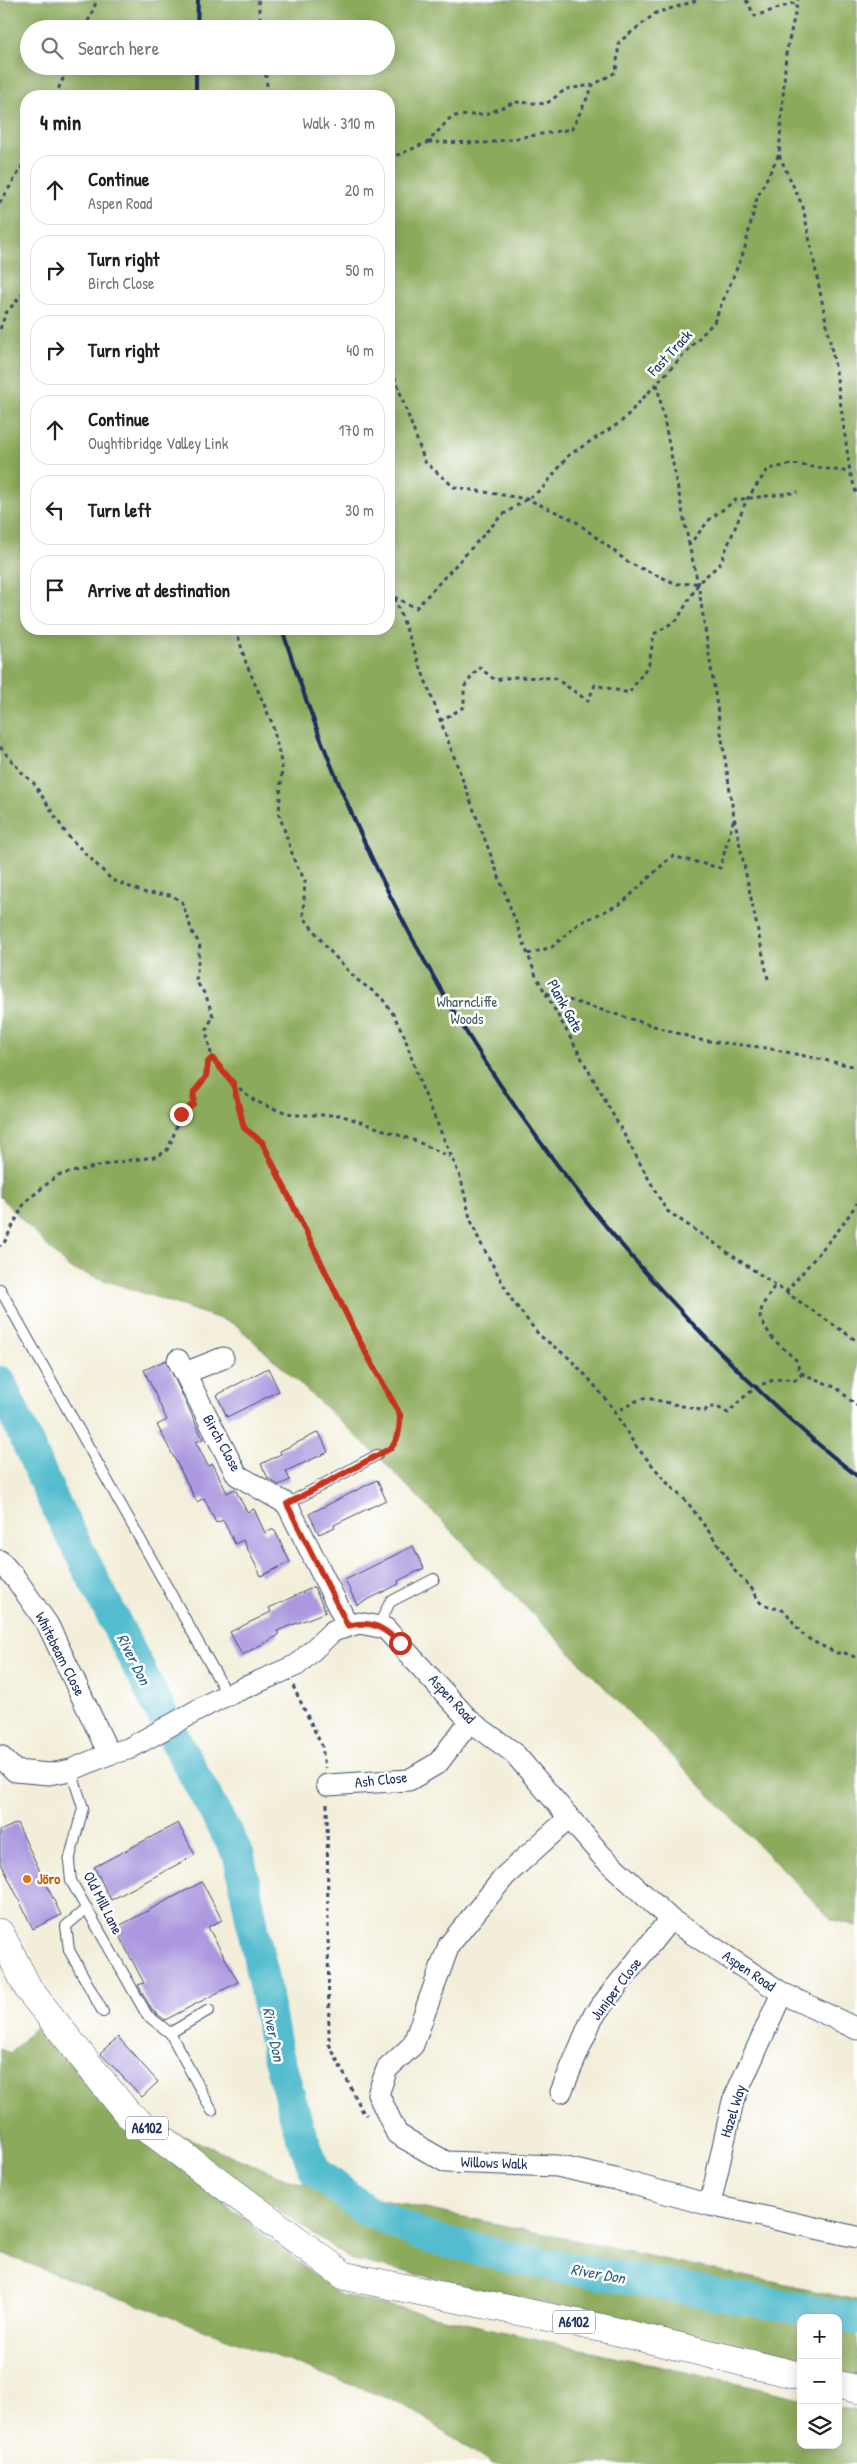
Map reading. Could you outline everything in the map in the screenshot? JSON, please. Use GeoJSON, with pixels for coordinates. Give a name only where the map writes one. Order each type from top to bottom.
{"type":"FeatureCollection","features":[{"type":"Feature","properties":{"kind":"main road","name":"A6102"},"geometry":{"type":"LineString","coordinates":[[0,1933],[29,1990],[128,2114],[345,2276],[602,2328],[797,2375]]}},
{"type":"Feature","properties":{"kind":"main road"},"geometry":{"type":"LineString","coordinates":[[842,2386],[857,2389]]}},
{"type":"Feature","properties":{"kind":"street","name":"Birch Close"},"geometry":{"type":"LineString","coordinates":[[223,1358],[182,1366],[237,1475],[287,1504]]}},
{"type":"Feature","properties":{"kind":"street"},"geometry":{"type":"LineString","coordinates":[[287,1504],[348,1626]]}},
{"type":"Feature","properties":{"kind":"street","name":"Whitebeam Close"},"geometry":{"type":"LineString","coordinates":[[0,1561],[16,1579],[48,1625],[119,1751]]}},
{"type":"Feature","properties":{"kind":"street","name":"Aspen Road"},"geometry":{"type":"LineString","coordinates":[[0,1756],[15,1771],[48,1774],[71,1770],[119,1751],[221,1697],[297,1665],[333,1631],[359,1623],[385,1628],[470,1721],[514,1753],[602,1856],[670,1919],[782,1993],[857,2029]]}},
{"type":"Feature","properties":{"kind":"street","name":"Ash Close"},"geometry":{"type":"LineString","coordinates":[[327,1785],[409,1780],[438,1763],[470,1721]]}},
{"type":"Feature","properties":{"kind":"street"},"geometry":{"type":"LineString","coordinates":[[397,2134],[378,2094],[387,2069],[413,2045],[449,1945],[505,1876],[569,1818]]}},
{"type":"Feature","properties":{"kind":"street","name":"Juniper Close"},"geometry":{"type":"LineString","coordinates":[[561,2092],[594,2016],[670,1919]]}},
{"type":"Feature","properties":{"kind":"street","name":"Hazel Way"},"geometry":{"type":"LineString","coordinates":[[710,2205],[733,2101],[782,1993]]}},
{"type":"Feature","properties":{"kind":"street","name":"Willows Walk"},"geometry":{"type":"LineString","coordinates":[[397,2134],[446,2162],[557,2166],[615,2179],[710,2205],[857,2236]]}},
{"type":"Feature","properties":{"kind":"lane"},"geometry":{"type":"LineString","coordinates":[[0,1290],[221,1697]]}},
{"type":"Feature","properties":{"kind":"lane"},"geometry":{"type":"LineString","coordinates":[[287,1504],[377,1455]]}},
{"type":"Feature","properties":{"kind":"lane"},"geometry":{"type":"LineString","coordinates":[[378,1627],[390,1602],[434,1579]]}},
{"type":"Feature","properties":{"kind":"lane","name":"Old Mill Lane"},"geometry":{"type":"LineString","coordinates":[[71,1770],[83,1808],[69,1861],[71,1881],[146,2016],[170,2033],[212,2111]]}},
{"type":"Feature","properties":{"kind":"lane"},"geometry":{"type":"LineString","coordinates":[[86,1908],[66,1926],[69,1950],[103,2012]]}},
{"type":"Feature","properties":{"kind":"lane"},"geometry":{"type":"LineString","coordinates":[[170,2033],[209,2010]]}},
{"type":"Feature","properties":{"kind":"path"},"geometry":{"type":"LineString","coordinates":[[89,20],[97,0]]}},
{"type":"Feature","properties":{"kind":"path"},"geometry":{"type":"LineString","coordinates":[[259,0],[260,20]]}},
{"type":"Feature","properties":{"kind":"path"},"geometry":{"type":"LineString","coordinates":[[395,154],[398,155],[428,142],[452,116],[486,114],[515,102],[546,104],[566,88],[593,85],[616,72],[619,42],[656,13],[699,0]]}},
{"type":"Feature","properties":{"kind":"path"},"geometry":{"type":"LineString","coordinates":[[746,0],[755,16],[798,1]]}},
{"type":"Feature","properties":{"kind":"path","name":"Fast Track"},"geometry":{"type":"LineString","coordinates":[[395,598],[416,608],[501,516],[542,489],[569,455],[621,422],[714,322],[744,251],[757,198],[779,154],[786,54],[798,1]]}},
{"type":"Feature","properties":{"kind":"path"},"geometry":{"type":"LineString","coordinates":[[58,90],[65,75]]}},
{"type":"Feature","properties":{"kind":"path"},"geometry":{"type":"LineString","coordinates":[[266,75],[267,90]]}},
{"type":"Feature","properties":{"kind":"path"},"geometry":{"type":"LineString","coordinates":[[428,142],[487,143],[572,129],[593,85]]}},
{"type":"Feature","properties":{"kind":"path"},"geometry":{"type":"LineString","coordinates":[[779,154],[803,207],[836,371],[850,472],[857,496]]}},
{"type":"Feature","properties":{"kind":"path"},"geometry":{"type":"LineString","coordinates":[[0,203],[20,170]]}},
{"type":"Feature","properties":{"kind":"path"},"geometry":{"type":"LineString","coordinates":[[0,329],[6,313],[20,297]]}},
{"type":"Feature","properties":{"kind":"path"},"geometry":{"type":"LineString","coordinates":[[0,312],[6,313]]}},
{"type":"Feature","properties":{"kind":"path"},"geometry":{"type":"LineString","coordinates":[[395,379],[425,462],[454,487],[527,498],[574,520],[629,563],[677,584],[698,583]]}},
{"type":"Feature","properties":{"kind":"path"},"geometry":{"type":"LineString","coordinates":[[657,383],[698,583],[734,817],[768,979]]}},
{"type":"Feature","properties":{"kind":"path"},"geometry":{"type":"LineString","coordinates":[[440,721],[464,706],[464,687],[479,667],[495,680],[556,678],[588,701],[595,686],[629,693],[649,664],[654,634],[677,620],[698,583],[720,564],[747,499],[768,469],[793,464],[850,472]]}},
{"type":"Feature","properties":{"kind":"path"},"geometry":{"type":"LineString","coordinates":[[689,545],[710,519],[736,500],[798,492]]}},
{"type":"Feature","properties":{"kind":"path","name":"Plank Gate"},"geometry":{"type":"LineString","coordinates":[[395,602],[528,954],[545,992],[666,1210],[857,1341]]}},
{"type":"Feature","properties":{"kind":"path"},"geometry":{"type":"LineString","coordinates":[[238,635],[246,663],[272,722],[282,766],[279,814],[296,865],[305,880],[303,916],[313,931],[356,979],[376,993],[389,1007],[404,1035],[420,1083],[461,1179],[470,1218],[479,1240],[512,1300],[539,1335],[568,1358],[590,1380],[616,1412],[636,1401],[647,1398],[703,1411],[708,1407],[717,1408],[728,1413],[762,1383],[785,1378],[795,1380],[801,1373]]}},
{"type":"Feature","properties":{"kind":"path"},"geometry":{"type":"LineString","coordinates":[[0,747],[23,774],[33,782],[68,835],[112,880],[146,894],[171,895],[182,902],[192,934],[200,944],[196,981],[206,996],[213,1016],[206,1031],[212,1058],[233,1083],[255,1101],[275,1110],[295,1115],[340,1115],[409,1139],[451,1158]]}},
{"type":"Feature","properties":{"kind":"path"},"geometry":{"type":"LineString","coordinates":[[528,954],[552,947],[578,924],[622,903],[672,856],[720,868],[734,817]]}},
{"type":"Feature","properties":{"kind":"path"},"geometry":{"type":"LineString","coordinates":[[545,992],[700,1040],[767,1048],[857,1067]]}},
{"type":"Feature","properties":{"kind":"path"},"geometry":{"type":"LineString","coordinates":[[0,1246],[4,1243],[25,1202],[58,1175],[118,1162],[154,1157],[166,1152],[180,1115],[193,1104],[194,1092],[206,1077],[208,1062],[212,1058]]}},
{"type":"Feature","properties":{"kind":"path"},"geometry":{"type":"LineString","coordinates":[[233,1083],[244,1128],[262,1142],[359,1340],[400,1415],[400,1427],[395,1443],[377,1455]]}},
{"type":"Feature","properties":{"kind":"path"},"geometry":{"type":"LineString","coordinates":[[786,1292],[842,1227],[857,1204]]}},
{"type":"Feature","properties":{"kind":"path"},"geometry":{"type":"LineString","coordinates":[[775,1285],[762,1306],[762,1322],[772,1338],[796,1360],[801,1373],[837,1388],[857,1406]]}},
{"type":"Feature","properties":{"kind":"path"},"geometry":{"type":"LineString","coordinates":[[609,1404],[635,1445],[670,1486],[688,1503],[728,1558],[734,1570],[754,1592],[758,1600],[769,1607],[785,1611],[802,1633],[812,1641],[837,1653],[845,1653],[857,1658]]}},
{"type":"Feature","properties":{"kind":"path"},"geometry":{"type":"LineString","coordinates":[[285,1670],[322,1746],[327,1785],[329,2044],[363,2112],[397,2134]]}},
{"type":"Feature","properties":{"kind":"green space","name":"Wharncliffe Woods"},"geometry":{"type":"Polygon","coordinates":[[[0,0],[857,0],[857,1926],[831,1919],[377,1455],[235,1324],[69,1268],[0,1197],[0,0]]]}},
{"type":"Feature","properties":{"kind":"green space"},"geometry":{"type":"Polygon","coordinates":[[[43,2019],[125,2124],[340,2295],[797,2397],[797,2449],[842,2449],[842,2408],[857,2411],[857,2464],[492,2464],[405,2405],[0,2253],[0,2048],[11,2053],[43,2019]]]}},
{"type":"Feature","properties":{"kind":"green space"},"geometry":{"type":"Polygon","coordinates":[[[154,2124],[293,2181],[857,2300],[857,2375],[842,2372],[842,2314],[797,2314],[797,2361],[350,2259],[154,2124]]]}},
{"type":"Feature","properties":{"kind":"building"},"geometry":{"type":"Polygon","coordinates":[[[166,1360],[203,1439],[196,1442],[208,1466],[213,1464],[227,1493],[235,1489],[247,1512],[254,1509],[265,1533],[274,1529],[290,1562],[261,1576],[243,1540],[235,1544],[223,1520],[216,1523],[204,1498],[197,1502],[157,1425],[167,1420],[144,1370],[166,1360]]]}},
{"type":"Feature","properties":{"kind":"building"},"geometry":{"type":"Polygon","coordinates":[[[268,1368],[279,1391],[227,1417],[217,1395],[268,1368]]]}},
{"type":"Feature","properties":{"kind":"building"},"geometry":{"type":"Polygon","coordinates":[[[319,1432],[328,1452],[286,1471],[290,1480],[279,1485],[268,1478],[261,1464],[281,1454],[280,1451],[319,1432]]]}},
{"type":"Feature","properties":{"kind":"building"},"geometry":{"type":"Polygon","coordinates":[[[377,1480],[386,1500],[319,1534],[309,1514],[377,1480]]]}},
{"type":"Feature","properties":{"kind":"building"},"geometry":{"type":"Polygon","coordinates":[[[413,1546],[424,1568],[398,1581],[399,1584],[357,1605],[345,1580],[413,1546]]]}},
{"type":"Feature","properties":{"kind":"building"},"geometry":{"type":"Polygon","coordinates":[[[314,1587],[326,1612],[277,1631],[279,1635],[242,1655],[230,1632],[271,1612],[269,1608],[314,1587]]]}},
{"type":"Feature","properties":{"kind":"building"},"geometry":{"type":"Polygon","coordinates":[[[17,1823],[61,1915],[33,1929],[0,1861],[0,1831],[17,1823]]]}},
{"type":"Feature","properties":{"kind":"building"},"geometry":{"type":"Polygon","coordinates":[[[178,1823],[195,1855],[111,1900],[94,1867],[178,1823]]]}},
{"type":"Feature","properties":{"kind":"building"},"geometry":{"type":"Polygon","coordinates":[[[202,1882],[222,1920],[208,1927],[238,1982],[165,2020],[152,2010],[138,1985],[144,1983],[115,1928],[202,1882]]]}},
{"type":"Feature","properties":{"kind":"building"},"geometry":{"type":"Polygon","coordinates":[[[118,2037],[158,2082],[142,2097],[100,2053],[118,2037]]]}},
{"type":"Feature","properties":{"kind":"waterway","name":"River Don"},"geometry":{"type":"LineString","coordinates":[[0,1382],[52,1498],[181,1751],[239,1856],[277,2052],[298,2126],[315,2171],[364,2209],[429,2238],[522,2260],[857,2319]]}},
{"type":"Feature","properties":{"kind":"railway"},"geometry":{"type":"LineString","coordinates":[[197,20],[198,0]]}},
{"type":"Feature","properties":{"kind":"railway"},"geometry":{"type":"LineString","coordinates":[[196,75],[196,90]]}},
{"type":"Feature","properties":{"kind":"railway"},"geometry":{"type":"LineString","coordinates":[[284,635],[314,721],[350,810],[391,897],[437,982],[487,1064],[541,1143],[600,1220],[664,1293],[757,1389],[857,1476]]}},
{"type":"Feature","properties":{"kind":"place","name":"Jöro"},"geometry":{"type":"Point","coordinates":[27,1879]}},
{"type":"Feature","properties":{"kind":"route"},"geometry":{"type":"LineString","coordinates":[[181,1114],[193,1104],[194,1092],[206,1077],[205,1073],[208,1062],[212,1058],[233,1083],[244,1128],[262,1142],[359,1340],[400,1415],[400,1427],[395,1443],[391,1448],[287,1504],[348,1626],[359,1623],[385,1628],[400,1643]]}}]}
